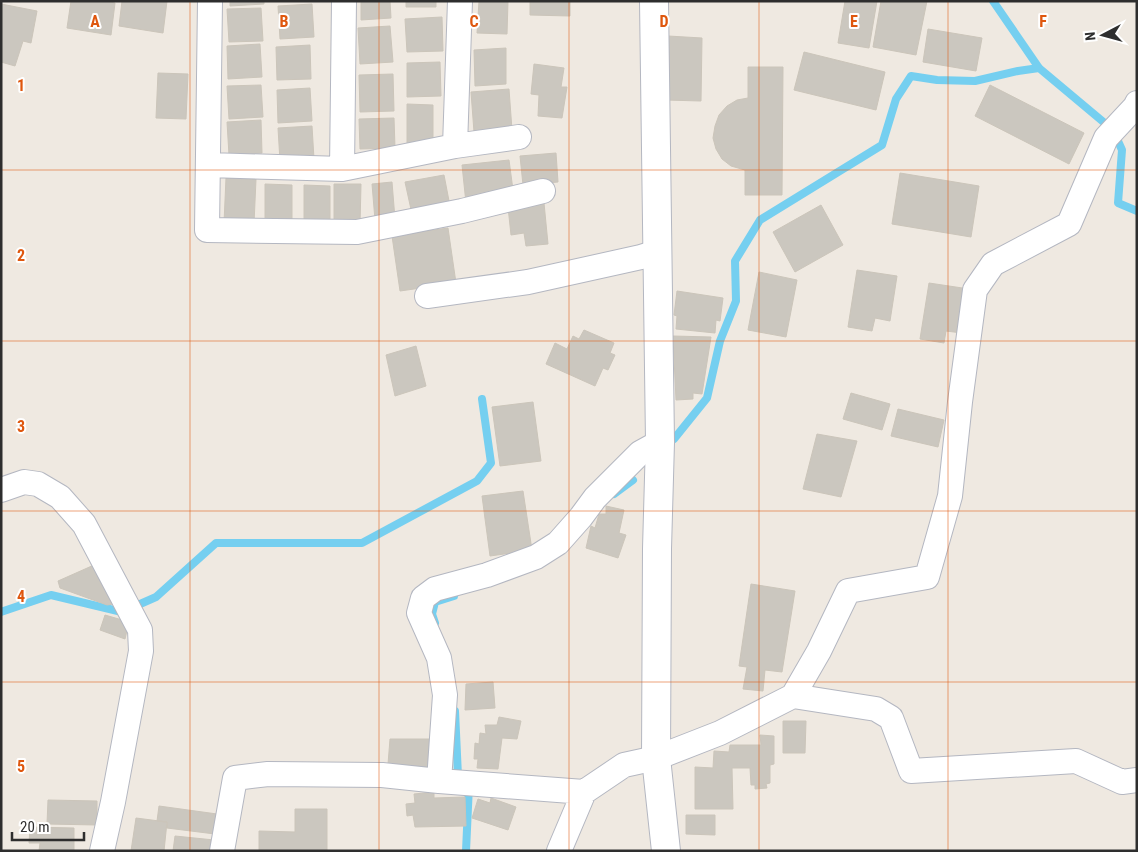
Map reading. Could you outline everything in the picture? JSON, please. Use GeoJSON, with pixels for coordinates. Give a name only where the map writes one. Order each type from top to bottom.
{"type":"FeatureCollection","features":[{"type":"Feature","properties":{"kind":"street"},"geometry":{"type":"LineString","coordinates":[[210,1],[207,230],[356,232],[462,211],[543,191]]}},
{"type":"Feature","properties":{"kind":"street"},"geometry":{"type":"LineString","coordinates":[[342,168],[344,1]]}},
{"type":"Feature","properties":{"kind":"street"},"geometry":{"type":"LineString","coordinates":[[455,146],[460,1]]}},
{"type":"Feature","properties":{"kind":"street"},"geometry":{"type":"LineString","coordinates":[[654,1],[660,442],[657,549],[656,758],[666,851]]}},
{"type":"Feature","properties":{"kind":"street"},"geometry":{"type":"LineString","coordinates":[[559,851],[584,792],[624,765],[656,758],[720,733],[792,696],[819,651],[848,591],[927,576],[950,496],[975,290],[993,264],[1069,224],[1113,131],[1137,104]]}},
{"type":"Feature","properties":{"kind":"street"},"geometry":{"type":"LineString","coordinates":[[208,165],[342,168],[455,146],[519,138]]}},
{"type":"Feature","properties":{"kind":"street"},"geometry":{"type":"LineString","coordinates":[[427,296],[528,282],[657,252]]}},
{"type":"Feature","properties":{"kind":"street"},"geometry":{"type":"LineString","coordinates":[[438,781],[445,695],[439,658],[419,613],[424,598],[435,589],[536,557],[558,542],[581,517],[595,498],[640,453],[660,442]]}},
{"type":"Feature","properties":{"kind":"street"},"geometry":{"type":"LineString","coordinates":[[1,490],[24,482],[38,484],[60,497],[84,524],[140,630],[141,651],[102,851]]}},
{"type":"Feature","properties":{"kind":"street"},"geometry":{"type":"LineString","coordinates":[[792,696],[876,709],[891,718],[910,771],[1076,761],[1122,782],[1137,780]]}},
{"type":"Feature","properties":{"kind":"street"},"geometry":{"type":"LineString","coordinates":[[222,851],[235,778],[268,774],[382,775],[584,792]]}},
{"type":"Feature","properties":{"kind":"building"},"geometry":{"type":"Polygon","coordinates":[[[71,1],[105,1],[115,3],[111,35],[67,28],[71,1]]]}},
{"type":"Feature","properties":{"kind":"building"},"geometry":{"type":"Polygon","coordinates":[[[122,1],[167,1],[163,33],[119,26],[122,1]]]}},
{"type":"Feature","properties":{"kind":"building"},"geometry":{"type":"Polygon","coordinates":[[[230,1],[264,1],[264,4],[230,6],[230,1]]]}},
{"type":"Feature","properties":{"kind":"building"},"geometry":{"type":"Polygon","coordinates":[[[361,1],[390,1],[391,18],[361,20],[361,1]]]}},
{"type":"Feature","properties":{"kind":"building"},"geometry":{"type":"Polygon","coordinates":[[[406,1],[436,1],[436,7],[406,7],[406,1]]]}},
{"type":"Feature","properties":{"kind":"building"},"geometry":{"type":"Polygon","coordinates":[[[479,1],[508,1],[507,34],[477,33],[479,1]]]}},
{"type":"Feature","properties":{"kind":"building"},"geometry":{"type":"Polygon","coordinates":[[[530,1],[570,1],[570,16],[530,15],[530,1]]]}},
{"type":"Feature","properties":{"kind":"building"},"geometry":{"type":"Polygon","coordinates":[[[845,1],[877,1],[869,48],[838,43],[845,1]]]}},
{"type":"Feature","properties":{"kind":"building"},"geometry":{"type":"Polygon","coordinates":[[[881,1],[927,1],[916,55],[873,47],[881,1]]]}},
{"type":"Feature","properties":{"kind":"building"},"geometry":{"type":"Polygon","coordinates":[[[1,4],[37,11],[31,43],[23,41],[15,66],[1,62],[1,4]]]}},
{"type":"Feature","properties":{"kind":"building"},"geometry":{"type":"Polygon","coordinates":[[[312,4],[314,37],[280,39],[278,6],[312,4]]]}},
{"type":"Feature","properties":{"kind":"building"},"geometry":{"type":"Polygon","coordinates":[[[261,8],[263,41],[229,42],[227,9],[261,8]]]}},
{"type":"Feature","properties":{"kind":"building"},"geometry":{"type":"Polygon","coordinates":[[[442,17],[443,51],[407,52],[405,19],[442,17]]]}},
{"type":"Feature","properties":{"kind":"building"},"geometry":{"type":"Polygon","coordinates":[[[390,26],[393,62],[360,64],[358,28],[390,26]]]}},
{"type":"Feature","properties":{"kind":"building"},"geometry":{"type":"Polygon","coordinates":[[[928,29],[982,38],[976,71],[923,62],[928,29]]]}},
{"type":"Feature","properties":{"kind":"building"},"geometry":{"type":"Polygon","coordinates":[[[668,36],[702,38],[701,101],[666,100],[668,36]]]}},
{"type":"Feature","properties":{"kind":"building"},"geometry":{"type":"Polygon","coordinates":[[[260,44],[262,77],[228,79],[227,46],[260,44]]]}},
{"type":"Feature","properties":{"kind":"building"},"geometry":{"type":"Polygon","coordinates":[[[310,45],[311,79],[277,80],[276,47],[310,45]]]}},
{"type":"Feature","properties":{"kind":"building"},"geometry":{"type":"Polygon","coordinates":[[[506,48],[506,84],[475,86],[474,50],[506,48]]]}},
{"type":"Feature","properties":{"kind":"building"},"geometry":{"type":"Polygon","coordinates":[[[804,52],[885,72],[876,110],[794,90],[804,52]]]}},
{"type":"Feature","properties":{"kind":"building"},"geometry":{"type":"Polygon","coordinates":[[[440,62],[441,96],[407,97],[407,63],[440,62]]]}},
{"type":"Feature","properties":{"kind":"building"},"geometry":{"type":"Polygon","coordinates":[[[534,64],[564,68],[561,87],[567,87],[562,118],[538,116],[539,95],[531,94],[534,64]]]}},
{"type":"Feature","properties":{"kind":"building"},"geometry":{"type":"Polygon","coordinates":[[[748,67],[783,67],[782,195],[745,195],[745,170],[731,166],[722,159],[716,149],[713,138],[719,115],[727,106],[737,100],[748,98],[748,67]]]}},
{"type":"Feature","properties":{"kind":"building"},"geometry":{"type":"Polygon","coordinates":[[[158,73],[188,74],[186,119],[156,118],[158,73]]]}},
{"type":"Feature","properties":{"kind":"building"},"geometry":{"type":"Polygon","coordinates":[[[393,74],[394,111],[360,112],[359,75],[393,74]]]}},
{"type":"Feature","properties":{"kind":"building"},"geometry":{"type":"Polygon","coordinates":[[[261,85],[263,117],[229,119],[227,86],[261,85]]]}},
{"type":"Feature","properties":{"kind":"building"},"geometry":{"type":"Polygon","coordinates":[[[990,85],[1084,133],[1069,164],[975,116],[990,85]]]}},
{"type":"Feature","properties":{"kind":"building"},"geometry":{"type":"Polygon","coordinates":[[[310,88],[312,121],[278,123],[277,90],[310,88]]]}},
{"type":"Feature","properties":{"kind":"building"},"geometry":{"type":"Polygon","coordinates":[[[509,89],[512,130],[474,132],[471,92],[509,89]]]}},
{"type":"Feature","properties":{"kind":"building"},"geometry":{"type":"Polygon","coordinates":[[[407,104],[433,105],[433,145],[407,145],[407,104]]]}},
{"type":"Feature","properties":{"kind":"building"},"geometry":{"type":"Polygon","coordinates":[[[394,118],[395,148],[360,149],[359,119],[394,118]]]}},
{"type":"Feature","properties":{"kind":"building"},"geometry":{"type":"Polygon","coordinates":[[[261,120],[262,153],[229,155],[227,122],[261,120]]]}},
{"type":"Feature","properties":{"kind":"building"},"geometry":{"type":"Polygon","coordinates":[[[312,126],[314,159],[280,161],[278,128],[312,126]]]}},
{"type":"Feature","properties":{"kind":"building"},"geometry":{"type":"Polygon","coordinates":[[[556,153],[558,182],[523,185],[520,156],[556,153]]]}},
{"type":"Feature","properties":{"kind":"building"},"geometry":{"type":"Polygon","coordinates":[[[509,160],[513,190],[466,203],[462,165],[509,160]]]}},
{"type":"Feature","properties":{"kind":"building"},"geometry":{"type":"Polygon","coordinates":[[[900,173],[979,186],[971,237],[892,224],[900,173]]]}},
{"type":"Feature","properties":{"kind":"building"},"geometry":{"type":"Polygon","coordinates":[[[444,175],[450,206],[412,214],[405,182],[444,175]]]}},
{"type":"Feature","properties":{"kind":"building"},"geometry":{"type":"Polygon","coordinates":[[[226,178],[256,179],[254,224],[224,223],[226,178]]]}},
{"type":"Feature","properties":{"kind":"building"},"geometry":{"type":"Polygon","coordinates":[[[392,182],[395,219],[375,220],[372,184],[392,182]]]}},
{"type":"Feature","properties":{"kind":"building"},"geometry":{"type":"Polygon","coordinates":[[[265,184],[292,185],[292,225],[265,225],[265,184]]]}},
{"type":"Feature","properties":{"kind":"building"},"geometry":{"type":"Polygon","coordinates":[[[334,184],[361,184],[360,225],[334,225],[334,184]]]}},
{"type":"Feature","properties":{"kind":"building"},"geometry":{"type":"Polygon","coordinates":[[[304,185],[330,186],[330,226],[304,226],[304,185]]]}},
{"type":"Feature","properties":{"kind":"building"},"geometry":{"type":"Polygon","coordinates":[[[544,203],[548,244],[526,246],[524,233],[511,235],[508,207],[544,203]]]}},
{"type":"Feature","properties":{"kind":"building"},"geometry":{"type":"Polygon","coordinates":[[[821,205],[843,245],[795,272],[773,232],[821,205]]]}},
{"type":"Feature","properties":{"kind":"building"},"geometry":{"type":"Polygon","coordinates":[[[448,228],[456,283],[400,291],[392,236],[448,228]]]}},
{"type":"Feature","properties":{"kind":"building"},"geometry":{"type":"Polygon","coordinates":[[[857,270],[897,276],[890,321],[875,318],[872,331],[848,327],[857,270]]]}},
{"type":"Feature","properties":{"kind":"building"},"geometry":{"type":"Polygon","coordinates":[[[759,272],[797,280],[786,337],[748,330],[759,272]]]}},
{"type":"Feature","properties":{"kind":"building"},"geometry":{"type":"Polygon","coordinates":[[[929,283],[969,289],[962,333],[946,331],[944,343],[920,339],[929,283]]]}},
{"type":"Feature","properties":{"kind":"building"},"geometry":{"type":"Polygon","coordinates":[[[677,291],[723,298],[720,321],[716,320],[715,333],[676,329],[677,316],[674,315],[677,291]]]}},
{"type":"Feature","properties":{"kind":"building"},"geometry":{"type":"Polygon","coordinates":[[[584,330],[614,343],[610,353],[615,355],[608,370],[603,368],[595,386],[546,364],[555,343],[567,349],[573,336],[579,339],[584,330]]]}},
{"type":"Feature","properties":{"kind":"building"},"geometry":{"type":"Polygon","coordinates":[[[673,336],[711,337],[702,394],[693,393],[693,399],[676,400],[673,336]]]}},
{"type":"Feature","properties":{"kind":"building"},"geometry":{"type":"Polygon","coordinates":[[[416,346],[426,386],[395,396],[386,355],[416,346]]]}},
{"type":"Feature","properties":{"kind":"building"},"geometry":{"type":"Polygon","coordinates":[[[851,393],[890,404],[882,430],[843,419],[851,393]]]}},
{"type":"Feature","properties":{"kind":"building"},"geometry":{"type":"Polygon","coordinates":[[[533,402],[541,461],[500,466],[492,407],[533,402]]]}},
{"type":"Feature","properties":{"kind":"building"},"geometry":{"type":"Polygon","coordinates":[[[898,409],[944,420],[938,447],[891,436],[898,409]]]}},
{"type":"Feature","properties":{"kind":"building"},"geometry":{"type":"Polygon","coordinates":[[[817,434],[857,441],[841,497],[803,489],[817,434]]]}},
{"type":"Feature","properties":{"kind":"building"},"geometry":{"type":"Polygon","coordinates":[[[523,491],[532,550],[490,556],[482,496],[523,491]]]}},
{"type":"Feature","properties":{"kind":"building"},"geometry":{"type":"Polygon","coordinates":[[[606,506],[624,510],[619,533],[626,535],[618,558],[586,548],[591,526],[595,528],[599,514],[606,514],[606,506]]]}},
{"type":"Feature","properties":{"kind":"building"},"geometry":{"type":"Polygon","coordinates":[[[94,565],[114,604],[107,605],[60,588],[58,581],[94,565]]]}},
{"type":"Feature","properties":{"kind":"building"},"geometry":{"type":"Polygon","coordinates":[[[751,584],[795,591],[782,672],[765,670],[763,691],[743,689],[747,667],[739,666],[751,584]]]}},
{"type":"Feature","properties":{"kind":"building"},"geometry":{"type":"Polygon","coordinates":[[[105,615],[129,622],[125,639],[100,630],[105,615]]]}},
{"type":"Feature","properties":{"kind":"building"},"geometry":{"type":"Polygon","coordinates":[[[493,682],[495,708],[465,710],[466,684],[493,682]]]}},
{"type":"Feature","properties":{"kind":"building"},"geometry":{"type":"Polygon","coordinates":[[[499,717],[521,721],[517,739],[502,738],[498,769],[477,768],[478,759],[474,759],[475,743],[479,744],[480,733],[486,734],[485,725],[497,725],[499,717]]]}},
{"type":"Feature","properties":{"kind":"building"},"geometry":{"type":"Polygon","coordinates":[[[783,721],[806,721],[805,753],[783,753],[783,721]]]}},
{"type":"Feature","properties":{"kind":"building"},"geometry":{"type":"Polygon","coordinates":[[[760,735],[774,736],[774,764],[770,765],[770,783],[766,784],[767,788],[755,789],[755,785],[751,785],[750,768],[732,768],[733,809],[695,809],[695,767],[713,768],[714,751],[729,752],[730,745],[761,745],[760,735]]]}},
{"type":"Feature","properties":{"kind":"building"},"geometry":{"type":"Polygon","coordinates":[[[390,739],[432,739],[428,768],[388,764],[390,739]]]}},
{"type":"Feature","properties":{"kind":"building"},"geometry":{"type":"Polygon","coordinates":[[[434,792],[434,798],[465,797],[466,826],[415,827],[413,815],[407,816],[406,804],[415,803],[414,794],[434,792]]]}},
{"type":"Feature","properties":{"kind":"building"},"geometry":{"type":"Polygon","coordinates":[[[491,798],[516,807],[508,830],[472,818],[478,799],[490,803],[491,798]]]}},
{"type":"Feature","properties":{"kind":"building"},"geometry":{"type":"Polygon","coordinates":[[[48,800],[97,801],[97,825],[47,824],[48,800]]]}},
{"type":"Feature","properties":{"kind":"building"},"geometry":{"type":"Polygon","coordinates":[[[159,806],[217,814],[215,834],[167,828],[167,822],[157,821],[159,806]]]}},
{"type":"Feature","properties":{"kind":"building"},"geometry":{"type":"Polygon","coordinates":[[[295,809],[327,809],[327,851],[259,851],[259,831],[295,832],[295,809]]]}},
{"type":"Feature","properties":{"kind":"building"},"geometry":{"type":"Polygon","coordinates":[[[686,815],[715,815],[715,835],[686,834],[686,815]]]}},
{"type":"Feature","properties":{"kind":"building"},"geometry":{"type":"Polygon","coordinates":[[[136,818],[167,822],[164,851],[131,851],[136,818]]]}},
{"type":"Feature","properties":{"kind":"building"},"geometry":{"type":"Polygon","coordinates":[[[30,827],[74,828],[74,851],[39,851],[40,843],[29,843],[30,827]]]}},
{"type":"Feature","properties":{"kind":"building"},"geometry":{"type":"Polygon","coordinates":[[[175,836],[214,840],[212,851],[173,851],[175,836]]]}},
{"type":"Feature","properties":{"kind":"waterway"},"geometry":{"type":"LineString","coordinates":[[993,1],[1039,68],[1113,130],[1122,150],[1118,203],[1137,211]]}},
{"type":"Feature","properties":{"kind":"waterway"},"geometry":{"type":"LineString","coordinates":[[674,439],[707,398],[720,341],[736,301],[735,261],[760,220],[882,145],[896,99],[911,76],[937,80],[975,81],[1039,68]]}},
{"type":"Feature","properties":{"kind":"waterway"},"geometry":{"type":"LineString","coordinates":[[1,612],[51,595],[122,612],[156,597],[216,543],[362,543],[477,481],[491,463],[482,399]]}},
{"type":"Feature","properties":{"kind":"waterway"},"geometry":{"type":"LineString","coordinates":[[614,494],[633,480]]}},
{"type":"Feature","properties":{"kind":"waterway"},"geometry":{"type":"LineString","coordinates":[[435,623],[432,614],[435,602],[454,596]]}},
{"type":"Feature","properties":{"kind":"waterway"},"geometry":{"type":"LineString","coordinates":[[455,711],[458,776],[462,776]]}},
{"type":"Feature","properties":{"kind":"waterway"},"geometry":{"type":"LineString","coordinates":[[466,851],[469,785]]}}]}
